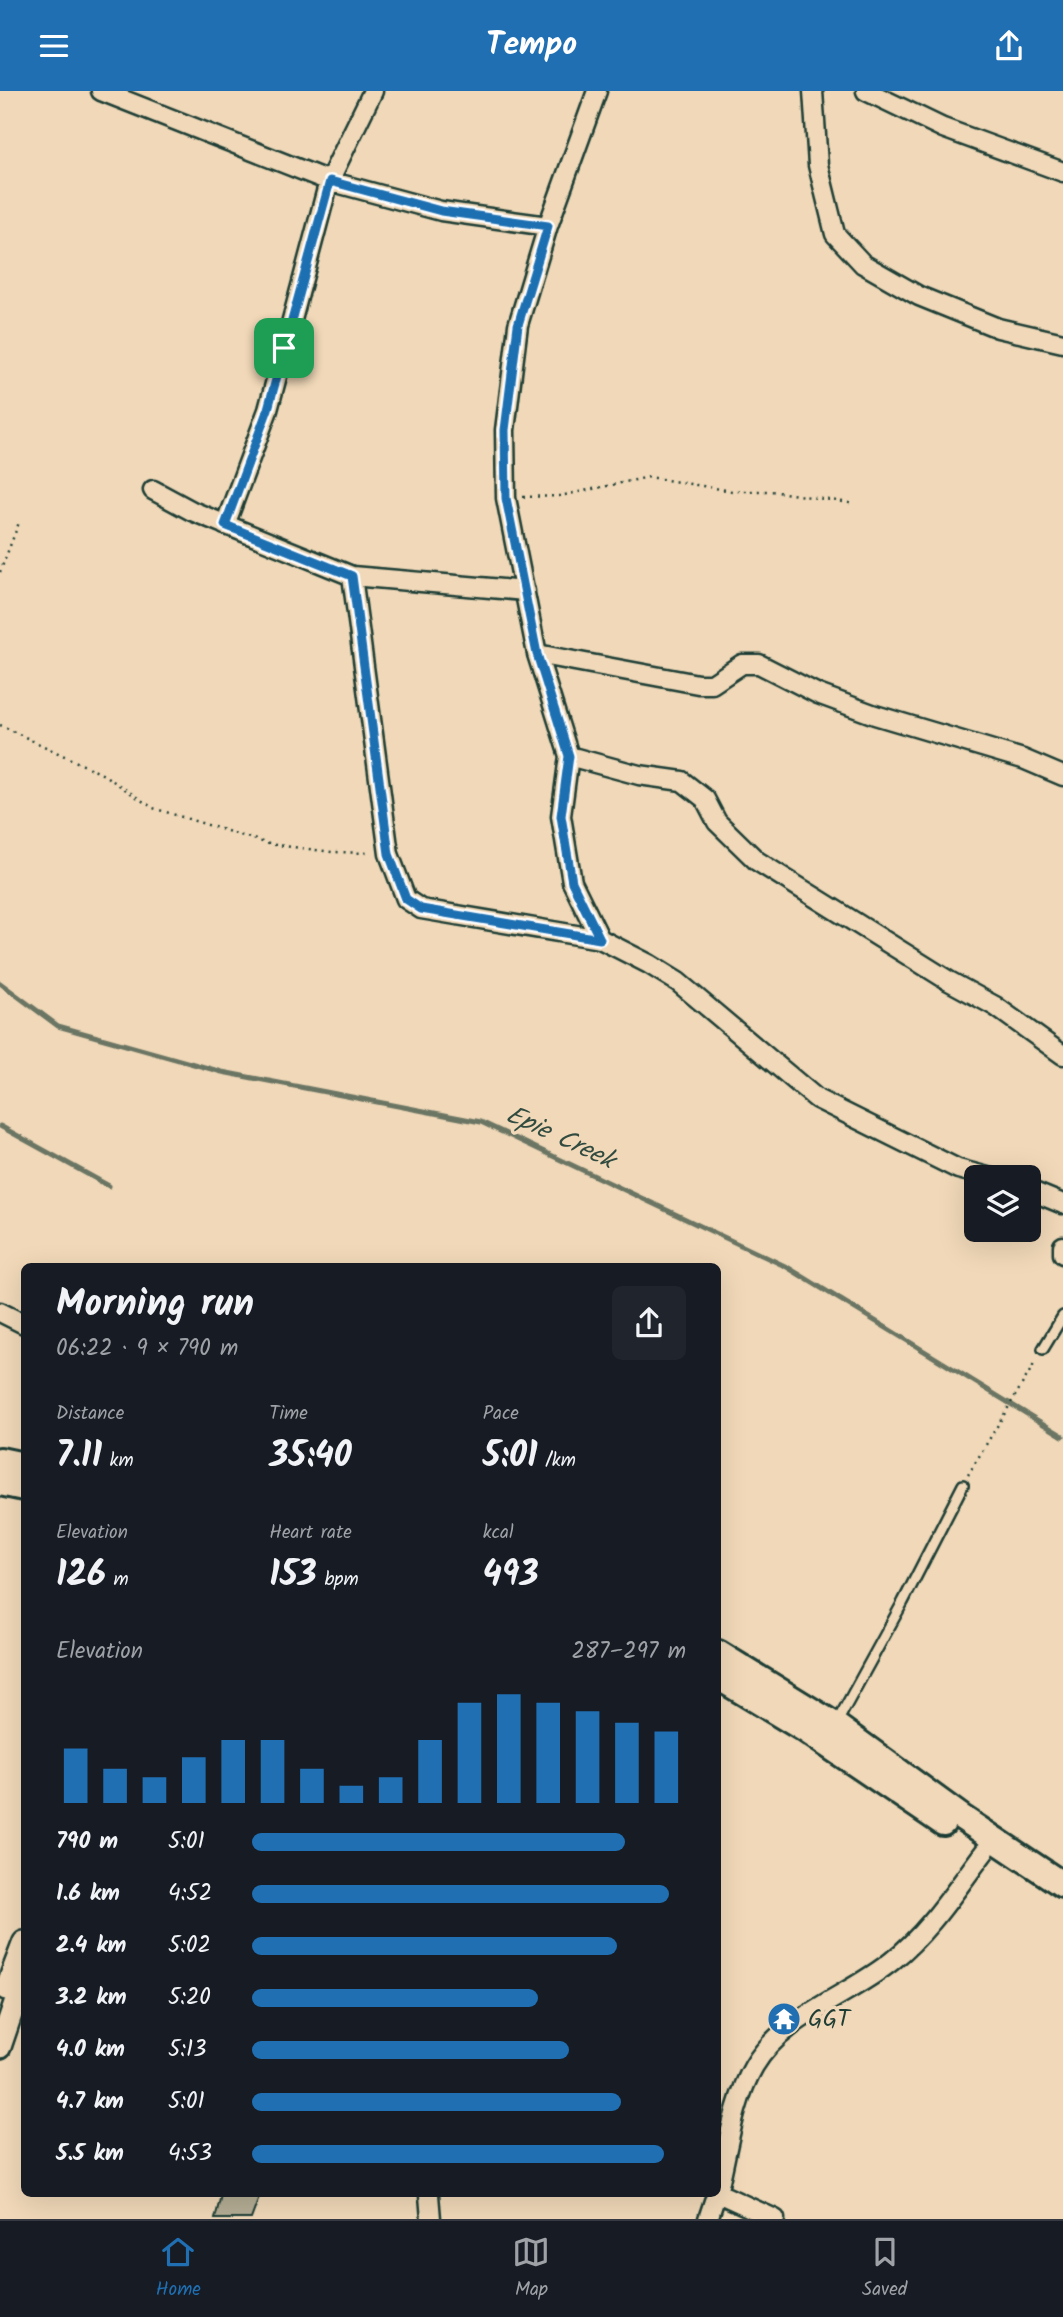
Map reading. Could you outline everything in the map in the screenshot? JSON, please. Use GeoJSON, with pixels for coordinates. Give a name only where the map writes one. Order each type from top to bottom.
{"type":"FeatureCollection","features":[{"type":"Feature","properties":{"kind":"main road"},"geometry":{"type":"LineString","coordinates":[[0,1460],[21,1464]]}},
{"type":"Feature","properties":{"kind":"main road"},"geometry":{"type":"LineString","coordinates":[[0,1483],[21,1487]]}},
{"type":"Feature","properties":{"kind":"main road"},"geometry":{"type":"LineString","coordinates":[[721,1655],[835,1725],[964,1819],[1063,1885]]}},
{"type":"Feature","properties":{"kind":"main road"},"geometry":{"type":"LineString","coordinates":[[721,1679],[807,1731],[1063,1904]]}},
{"type":"Feature","properties":{"kind":"street"},"geometry":{"type":"LineString","coordinates":[[101,91],[330,181],[441,211],[548,226]]}},
{"type":"Feature","properties":{"kind":"street"},"geometry":{"type":"LineString","coordinates":[[225,525],[268,409],[330,181],[373,91]]}},
{"type":"Feature","properties":{"kind":"street"},"geometry":{"type":"LineString","coordinates":[[597,91],[548,226],[518,325],[505,430],[506,498],[537,654],[569,756],[561,816],[570,869],[583,908],[600,939]]}},
{"type":"Feature","properties":{"kind":"street"},"geometry":{"type":"LineString","coordinates":[[813,91],[818,165],[835,234],[863,264],[919,296],[998,328],[1063,342]]}},
{"type":"Feature","properties":{"kind":"street"},"geometry":{"type":"LineString","coordinates":[[866,91],[943,128],[1063,172]]}},
{"type":"Feature","properties":{"kind":"street"},"geometry":{"type":"LineString","coordinates":[[153,490],[192,511],[352,576],[525,591]]}},
{"type":"Feature","properties":{"kind":"street"},"geometry":{"type":"LineString","coordinates":[[352,576],[389,854],[406,899],[421,909],[600,939],[678,982],[817,1099],[964,1171]]}},
{"type":"Feature","properties":{"kind":"street"},"geometry":{"type":"LineString","coordinates":[[537,654],[698,684],[712,684],[742,664],[759,664],[830,698],[875,715],[1023,759],[1063,776]]}},
{"type":"Feature","properties":{"kind":"street"},"geometry":{"type":"LineString","coordinates":[[569,756],[639,775],[682,781],[705,799],[717,822],[757,861],[948,981],[995,1006],[1063,1055]]}},
{"type":"Feature","properties":{"kind":"street"},"geometry":{"type":"LineString","coordinates":[[1041,1195],[1063,1204]]}},
{"type":"Feature","properties":{"kind":"street"},"geometry":{"type":"LineString","coordinates":[[1063,1247],[1063,1254]]}},
{"type":"Feature","properties":{"kind":"street"},"geometry":{"type":"LineString","coordinates":[[0,1312],[21,1322]]}},
{"type":"Feature","properties":{"kind":"street"},"geometry":{"type":"LineString","coordinates":[[721,2175],[738,2104],[753,2067],[765,2051],[824,2002],[870,1979],[918,1939],[985,1851]]}},
{"type":"Feature","properties":{"kind":"street"},"geometry":{"type":"LineString","coordinates":[[0,2004],[21,1950]]}},
{"type":"Feature","properties":{"kind":"street"},"geometry":{"type":"LineString","coordinates":[[0,2047],[21,1985]]}},
{"type":"Feature","properties":{"kind":"street"},"geometry":{"type":"LineString","coordinates":[[721,2194],[775,2219]]}},
{"type":"Feature","properties":{"kind":"street"},"geometry":{"type":"LineString","coordinates":[[429,2197],[432,2219]]}},
{"type":"Feature","properties":{"kind":"street"},"geometry":{"type":"LineString","coordinates":[[708,2219],[715,2197]]}},
{"type":"Feature","properties":{"kind":"lane"},"geometry":{"type":"LineString","coordinates":[[1043,1349],[1063,1316]]}},
{"type":"Feature","properties":{"kind":"lane"},"geometry":{"type":"LineString","coordinates":[[835,1725],[903,1602],[962,1485]]}},
{"type":"Feature","properties":{"kind":"path"},"geometry":{"type":"LineString","coordinates":[[506,498],[560,496],[649,477],[732,491],[771,491],[850,503]]}},
{"type":"Feature","properties":{"kind":"path"},"geometry":{"type":"LineString","coordinates":[[0,572],[20,520]]}},
{"type":"Feature","properties":{"kind":"path"},"geometry":{"type":"LineString","coordinates":[[0,725],[104,775],[153,808],[269,844],[332,852],[389,854]]}},
{"type":"Feature","properties":{"kind":"path"},"geometry":{"type":"LineString","coordinates":[[962,1485],[1043,1349]]}},
{"type":"Feature","properties":{"kind":"building"},"geometry":{"type":"Polygon","coordinates":[[[220,2197],[259,2197],[251,2219],[215,2219],[220,2197]]]}},
{"type":"Feature","properties":{"kind":"waterway","name":"Epie Creek"},"geometry":{"type":"LineString","coordinates":[[0,983],[58,1026],[222,1072],[481,1122],[787,1267],[1063,1436]]}},
{"type":"Feature","properties":{"kind":"waterway"},"geometry":{"type":"LineString","coordinates":[[0,1126],[109,1186]]}},
{"type":"Feature","properties":{"kind":"place","name":"GGT"},"geometry":{"type":"Point","coordinates":[784,2019]}},
{"type":"Feature","properties":{"kind":"route"},"geometry":{"type":"LineString","coordinates":[[330,181],[441,211],[472,213],[548,226],[518,325],[505,430],[506,498],[537,654],[569,756],[561,816],[572,882],[600,939],[421,909],[406,899],[389,854],[352,576],[225,525],[268,409],[284,348],[299,285],[330,181]]}}]}
